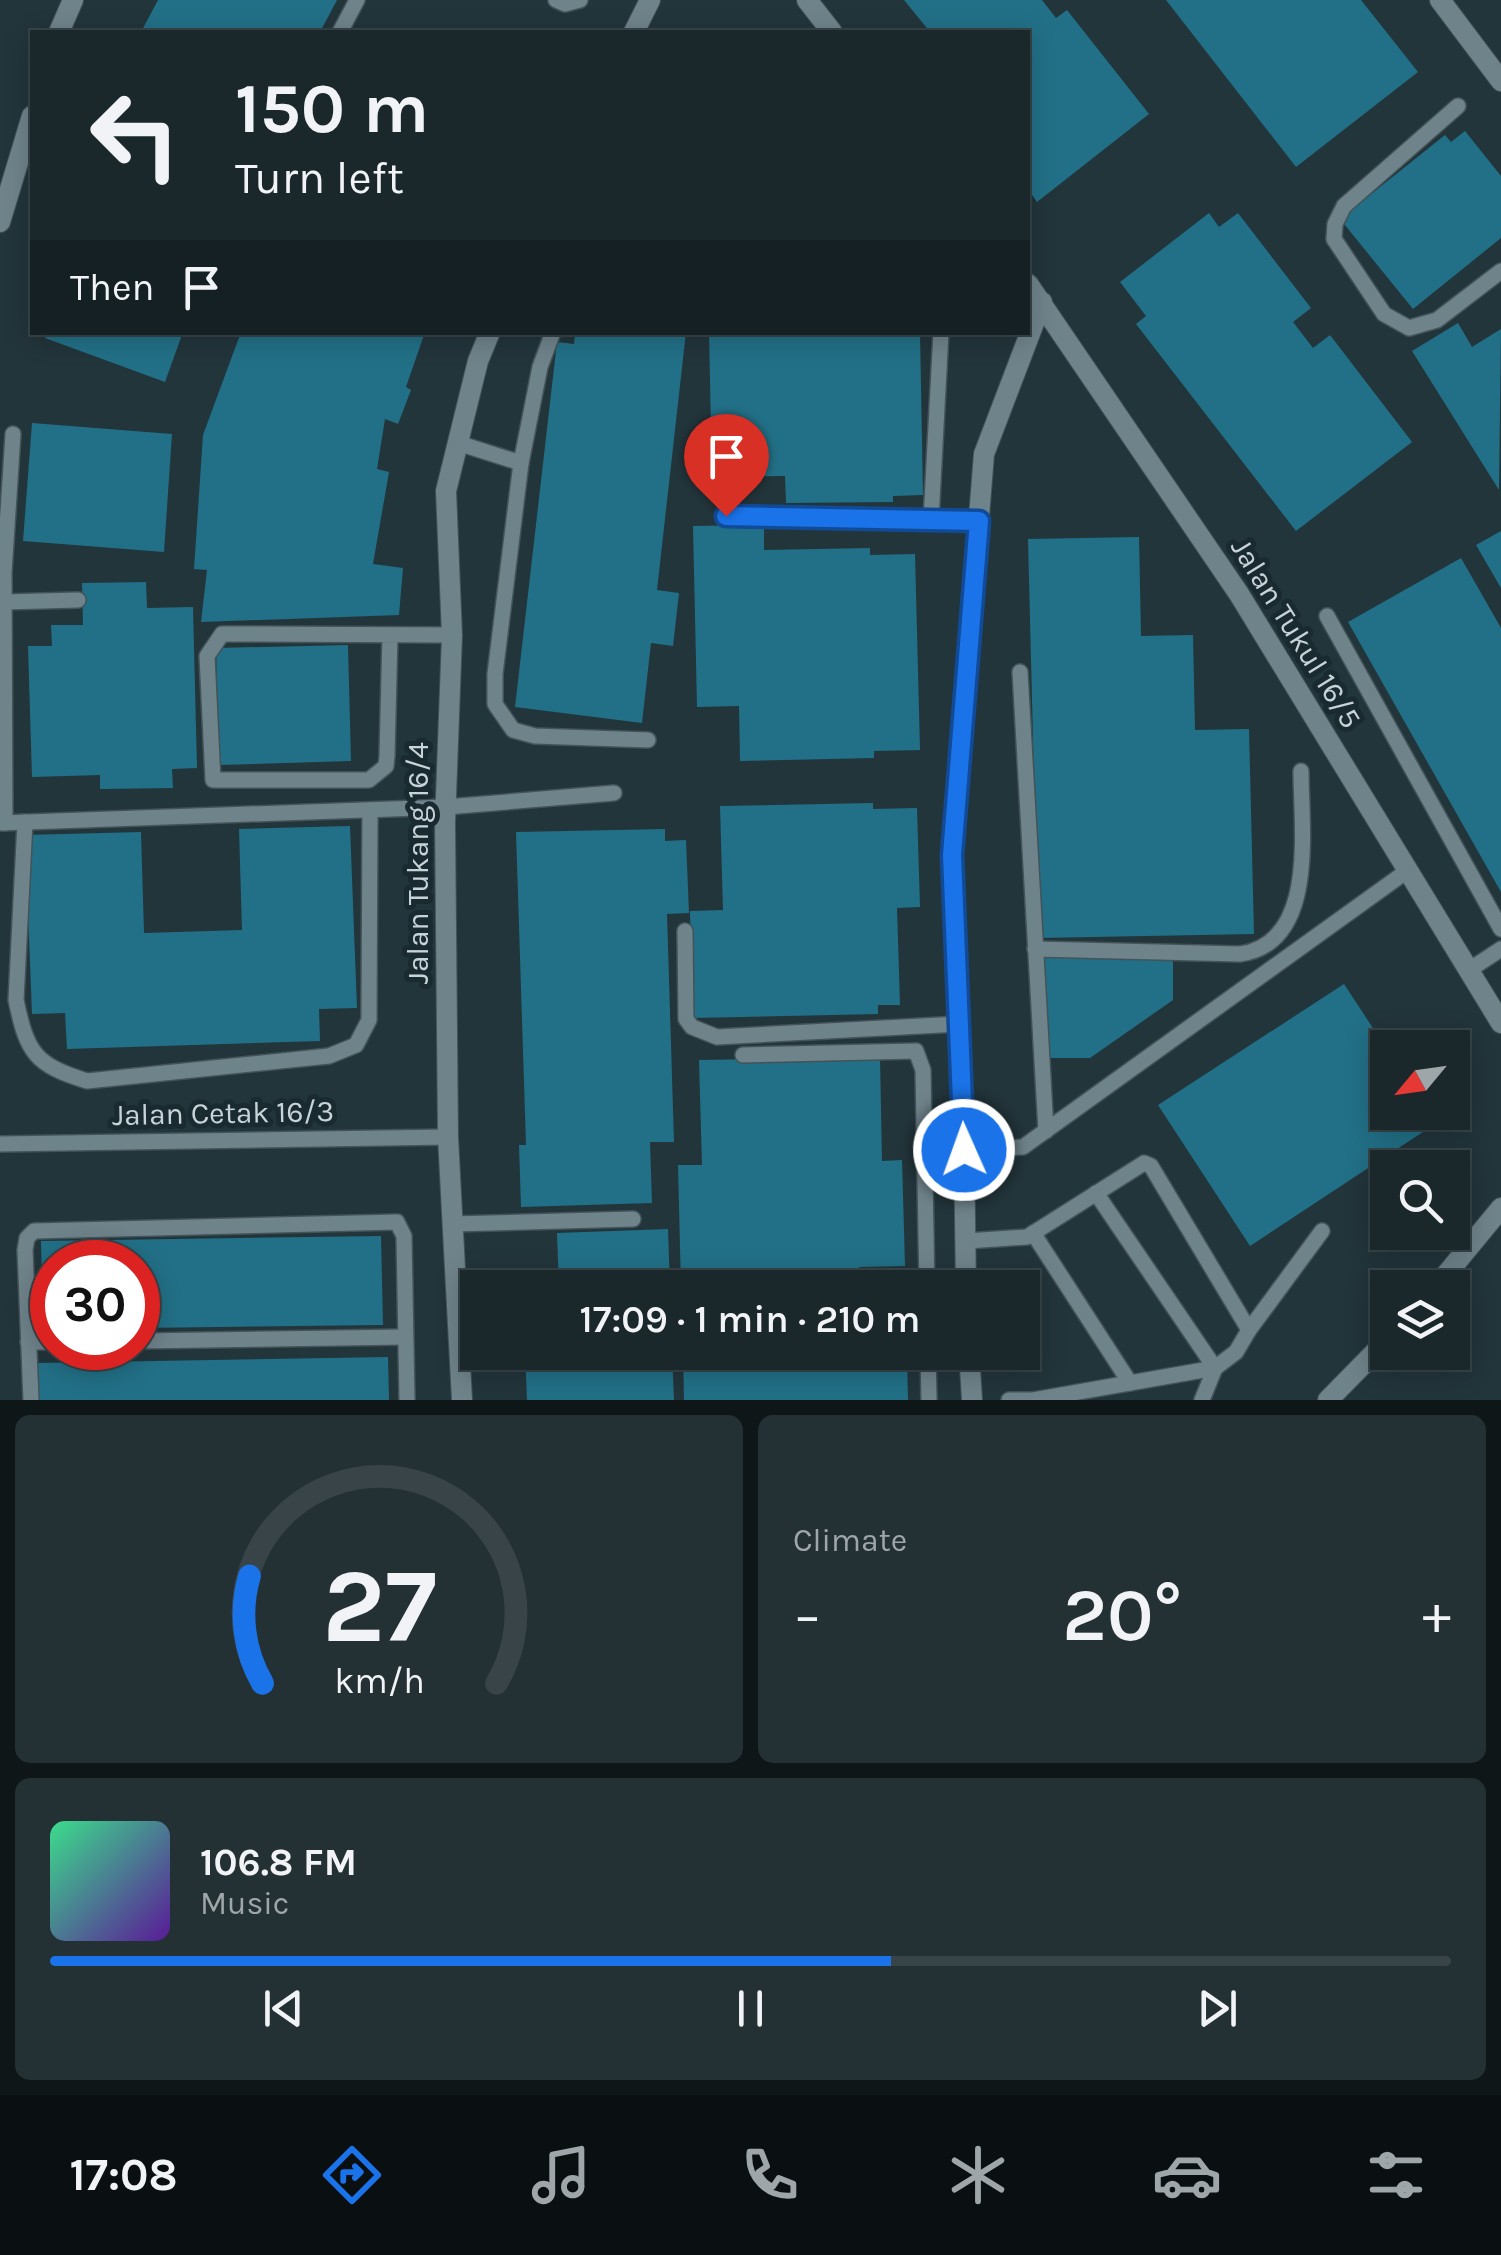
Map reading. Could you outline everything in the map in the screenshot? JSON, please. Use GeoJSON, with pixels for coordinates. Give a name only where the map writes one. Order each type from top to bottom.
{"type":"FeatureCollection","features":[{"type":"Feature","properties":{"kind":"street"},"geometry":{"type":"LineString","coordinates":[[60,30],[73,0]]}},
{"type":"Feature","properties":{"kind":"street"},"geometry":{"type":"LineString","coordinates":[[635,30],[650,0]]}},
{"type":"Feature","properties":{"kind":"street"},"geometry":{"type":"LineString","coordinates":[[806,0],[830,30]]}},
{"type":"Feature","properties":{"kind":"street"},"geometry":{"type":"LineString","coordinates":[[1440,0],[1501,81]]}},
{"type":"Feature","properties":{"kind":"street"},"geometry":{"type":"LineString","coordinates":[[0,222],[30,123]]}},
{"type":"Feature","properties":{"kind":"street","name":"Jalan Tukul 16/5"},"geometry":{"type":"LineString","coordinates":[[1030,287],[1239,594],[1501,1023]]}},
{"type":"Feature","properties":{"kind":"street"},"geometry":{"type":"LineString","coordinates":[[1030,333],[1042,302]]}},
{"type":"Feature","properties":{"kind":"street","name":"Jalan Tukang 16/4"},"geometry":{"type":"LineString","coordinates":[[462,1400],[448,1137],[446,808],[452,635],[446,492],[478,360],[489,335]]}},
{"type":"Feature","properties":{"kind":"street"},"geometry":{"type":"LineString","coordinates":[[966,1270],[952,855],[984,454],[1029,335]]}},
{"type":"Feature","properties":{"kind":"street"},"geometry":{"type":"LineString","coordinates":[[1450,1270],[1501,1208]]}},
{"type":"Feature","properties":{"kind":"street"},"geometry":{"type":"LineString","coordinates":[[1328,1400],[1370,1357]]}},
{"type":"Feature","properties":{"kind":"street"},"geometry":{"type":"LineString","coordinates":[[971,1370],[972,1400]]}},
{"type":"Feature","properties":{"kind":"lane"},"geometry":{"type":"LineString","coordinates":[[341,30],[358,0]]}},
{"type":"Feature","properties":{"kind":"lane"},"geometry":{"type":"LineString","coordinates":[[556,0],[566,4],[580,0]]}},
{"type":"Feature","properties":{"kind":"lane"},"geometry":{"type":"LineString","coordinates":[[1458,106],[1344,206],[1334,224],[1334,239],[1384,314],[1409,328],[1437,320],[1501,271]]}},
{"type":"Feature","properties":{"kind":"lane"},"geometry":{"type":"LineString","coordinates":[[553,335],[540,367],[521,462],[495,674],[495,704],[512,730],[535,736],[648,740]]}},
{"type":"Feature","properties":{"kind":"lane"},"geometry":{"type":"LineString","coordinates":[[931,520],[941,335]]}},
{"type":"Feature","properties":{"kind":"lane"},"geometry":{"type":"LineString","coordinates":[[13,434],[4,602],[3,823],[446,808],[614,793]]}},
{"type":"Feature","properties":{"kind":"lane"},"geometry":{"type":"LineString","coordinates":[[458,443],[521,462]]}},
{"type":"Feature","properties":{"kind":"lane"},"geometry":{"type":"LineString","coordinates":[[726,516],[979,521]]}},
{"type":"Feature","properties":{"kind":"lane"},"geometry":{"type":"LineString","coordinates":[[4,602],[78,600]]}},
{"type":"Feature","properties":{"kind":"lane"},"geometry":{"type":"LineString","coordinates":[[1327,616],[1501,930]]}},
{"type":"Feature","properties":{"kind":"lane"},"geometry":{"type":"LineString","coordinates":[[390,635],[388,756],[380,772],[369,780],[213,780],[208,656],[222,634],[452,635]]}},
{"type":"Feature","properties":{"kind":"lane"},"geometry":{"type":"LineString","coordinates":[[1020,672],[1046,1131]]}},
{"type":"Feature","properties":{"kind":"lane"},"geometry":{"type":"LineString","coordinates":[[1036,949],[1258,952],[1289,925],[1301,878],[1301,771]]}},
{"type":"Feature","properties":{"kind":"lane"},"geometry":{"type":"LineString","coordinates":[[25,822],[16,1000],[21,1025],[32,1052],[52,1070],[87,1081],[329,1056],[356,1045],[369,1020],[370,810]]}},
{"type":"Feature","properties":{"kind":"lane"},"geometry":{"type":"LineString","coordinates":[[964,1150],[1024,1147],[1407,871]]}},
{"type":"Feature","properties":{"kind":"lane"},"geometry":{"type":"LineString","coordinates":[[685,931],[686,1020],[692,1027],[717,1037],[959,1024]]}},
{"type":"Feature","properties":{"kind":"lane"},"geometry":{"type":"LineString","coordinates":[[1469,970],[1501,949]]}},
{"type":"Feature","properties":{"kind":"lane"},"geometry":{"type":"LineString","coordinates":[[743,1056],[916,1051],[923,1070],[927,1270]]}},
{"type":"Feature","properties":{"kind":"lane","name":"Jalan Cetak 16/3"},"geometry":{"type":"LineString","coordinates":[[0,1144],[448,1137]]}},
{"type":"Feature","properties":{"kind":"lane"},"geometry":{"type":"LineString","coordinates":[[967,1241],[1026,1237],[1144,1163],[1151,1166],[1250,1330]]}},
{"type":"Feature","properties":{"kind":"lane"},"geometry":{"type":"LineString","coordinates":[[1096,1193],[1215,1368]]}},
{"type":"Feature","properties":{"kind":"lane"},"geometry":{"type":"LineString","coordinates":[[453,1224],[632,1218]]}},
{"type":"Feature","properties":{"kind":"lane"},"geometry":{"type":"LineString","coordinates":[[31,1400],[26,1250],[27,1238],[34,1230],[396,1222],[404,1236],[407,1400]]}},
{"type":"Feature","properties":{"kind":"lane"},"geometry":{"type":"LineString","coordinates":[[1008,1400],[1033,1400],[1215,1368],[1236,1352],[1322,1231]]}},
{"type":"Feature","properties":{"kind":"lane"},"geometry":{"type":"LineString","coordinates":[[1033,1233],[1130,1383]]}},
{"type":"Feature","properties":{"kind":"lane"},"geometry":{"type":"LineString","coordinates":[[160,1341],[405,1337]]}},
{"type":"Feature","properties":{"kind":"lane"},"geometry":{"type":"LineString","coordinates":[[1202,1400],[1215,1368]]}},
{"type":"Feature","properties":{"kind":"lane"},"geometry":{"type":"LineString","coordinates":[[929,1370],[930,1400]]}},
{"type":"Feature","properties":{"kind":"building"},"geometry":{"type":"Polygon","coordinates":[[[158,0],[337,0],[321,30],[142,30],[158,0]]]}},
{"type":"Feature","properties":{"kind":"building"},"geometry":{"type":"Polygon","coordinates":[[[904,0],[1042,0],[1056,18],[1067,10],[1149,114],[1037,202],[1030,192],[1030,30],[928,30],[904,0]]]}},
{"type":"Feature","properties":{"kind":"building"},"geometry":{"type":"Polygon","coordinates":[[[1166,0],[1361,0],[1418,72],[1296,167],[1166,0]]]}},
{"type":"Feature","properties":{"kind":"building"},"geometry":{"type":"Polygon","coordinates":[[[1465,131],[1501,176],[1501,238],[1413,309],[1340,219],[1445,135],[1451,142],[1465,131]]]}},
{"type":"Feature","properties":{"kind":"building"},"geometry":{"type":"Polygon","coordinates":[[[1209,213],[1219,227],[1238,213],[1311,308],[1293,322],[1313,348],[1330,335],[1412,442],[1296,531],[1136,324],[1146,316],[1120,282],[1209,213]]]}},
{"type":"Feature","properties":{"kind":"building"},"geometry":{"type":"Polygon","coordinates":[[[1458,323],[1472,347],[1501,329],[1499,490],[1412,351],[1458,323]]]}},
{"type":"Feature","properties":{"kind":"building"},"geometry":{"type":"Polygon","coordinates":[[[46,335],[182,335],[165,382],[45,338],[46,335]]]}},
{"type":"Feature","properties":{"kind":"building"},"geometry":{"type":"Polygon","coordinates":[[[240,335],[424,335],[398,424],[385,419],[377,469],[389,472],[373,564],[403,568],[399,615],[201,622],[207,570],[194,569],[203,435],[240,335]]]}},
{"type":"Feature","properties":{"kind":"building"},"geometry":{"type":"Polygon","coordinates":[[[575,335],[686,335],[657,590],[679,593],[673,646],[651,643],[642,723],[515,707],[557,342],[574,344],[575,335]]]}},
{"type":"Feature","properties":{"kind":"building"},"geometry":{"type":"Polygon","coordinates":[[[709,335],[920,335],[923,495],[893,496],[893,502],[786,503],[785,476],[712,477],[709,335]]]}},
{"type":"Feature","properties":{"kind":"building"},"geometry":{"type":"Polygon","coordinates":[[[32,423],[172,434],[164,552],[23,541],[32,423]]]}},
{"type":"Feature","properties":{"kind":"building"},"geometry":{"type":"Polygon","coordinates":[[[764,525],[764,550],[870,548],[870,555],[915,554],[920,750],[874,751],[874,758],[740,761],[739,706],[697,707],[693,526],[764,525]]]}},
{"type":"Feature","properties":{"kind":"building"},"geometry":{"type":"Polygon","coordinates":[[[1501,531],[1501,588],[1476,545],[1501,531]]]}},
{"type":"Feature","properties":{"kind":"building"},"geometry":{"type":"Polygon","coordinates":[[[1139,537],[1141,636],[1193,635],[1195,730],[1249,729],[1254,934],[1038,938],[1028,539],[1139,537]]]}},
{"type":"Feature","properties":{"kind":"building"},"geometry":{"type":"Polygon","coordinates":[[[1461,558],[1501,628],[1501,892],[1348,622],[1461,558]]]}},
{"type":"Feature","properties":{"kind":"building"},"geometry":{"type":"Polygon","coordinates":[[[146,582],[147,608],[193,607],[197,768],[172,769],[173,788],[100,789],[100,775],[32,777],[28,646],[52,646],[51,625],[83,625],[82,583],[146,582]]]}},
{"type":"Feature","properties":{"kind":"building"},"geometry":{"type":"Polygon","coordinates":[[[348,645],[351,761],[219,765],[216,648],[348,645]]]}},
{"type":"Feature","properties":{"kind":"building"},"geometry":{"type":"Polygon","coordinates":[[[873,803],[873,809],[917,808],[920,907],[897,908],[900,1005],[878,1005],[878,1014],[692,1018],[690,911],[723,910],[720,806],[873,803]]]}},
{"type":"Feature","properties":{"kind":"building"},"geometry":{"type":"Polygon","coordinates":[[[350,826],[357,1008],[319,1009],[320,1041],[67,1049],[65,1013],[32,1014],[25,835],[141,832],[144,933],[242,930],[239,829],[350,826]]]}},
{"type":"Feature","properties":{"kind":"building"},"geometry":{"type":"Polygon","coordinates":[[[665,829],[665,841],[686,840],[689,913],[667,914],[674,1142],[650,1142],[652,1203],[521,1207],[519,1145],[526,1145],[516,832],[665,829]]]}},
{"type":"Feature","properties":{"kind":"building"},"geometry":{"type":"Polygon","coordinates":[[[1173,955],[1173,1000],[1090,1058],[1042,1058],[1041,956],[1173,955]]]}},
{"type":"Feature","properties":{"kind":"building"},"geometry":{"type":"Polygon","coordinates":[[[1344,984],[1374,1030],[1370,1030],[1370,1130],[1426,1130],[1396,1150],[1370,1150],[1370,1167],[1250,1246],[1158,1105],[1344,984]]]}},
{"type":"Feature","properties":{"kind":"building"},"geometry":{"type":"Polygon","coordinates":[[[880,1057],[882,1161],[902,1160],[905,1266],[859,1267],[859,1270],[681,1270],[678,1165],[702,1165],[699,1060],[880,1057]]]}},
{"type":"Feature","properties":{"kind":"building"},"geometry":{"type":"Polygon","coordinates":[[[668,1229],[669,1270],[558,1270],[557,1233],[668,1229]]]}},
{"type":"Feature","properties":{"kind":"building"},"geometry":{"type":"Polygon","coordinates":[[[381,1236],[383,1325],[160,1328],[160,1240],[109,1240],[381,1236]]]}},
{"type":"Feature","properties":{"kind":"building"},"geometry":{"type":"Polygon","coordinates":[[[388,1357],[389,1400],[39,1400],[38,1370],[160,1370],[160,1361],[388,1357]]]}},
{"type":"Feature","properties":{"kind":"building"},"geometry":{"type":"Polygon","coordinates":[[[526,1370],[673,1370],[674,1400],[527,1400],[526,1370]]]}},
{"type":"Feature","properties":{"kind":"building"},"geometry":{"type":"Polygon","coordinates":[[[683,1370],[907,1370],[908,1400],[684,1400],[683,1370]]]}},
{"type":"Feature","properties":{"kind":"route"},"geometry":{"type":"LineString","coordinates":[[726,516],[979,521],[952,855],[964,1150]]}}]}
